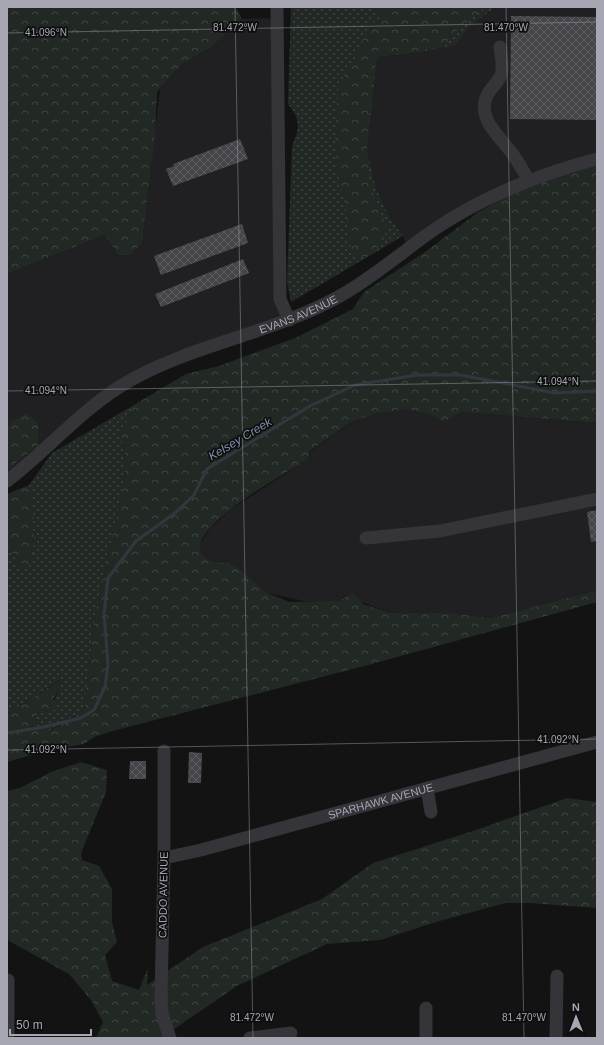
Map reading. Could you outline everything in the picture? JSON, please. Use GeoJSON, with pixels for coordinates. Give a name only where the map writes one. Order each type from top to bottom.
{"type":"FeatureCollection","features":[{"type":"Feature","properties":{"kind":"street"},"geometry":{"type":"LineString","coordinates":[[277,7],[280,299],[289,320]]}},
{"type":"Feature","properties":{"kind":"street"},"geometry":{"type":"LineString","coordinates":[[500,47],[503,64],[501,74],[489,89],[484,102],[486,114],[494,132],[512,152],[529,181]]}},
{"type":"Feature","properties":{"kind":"street","name":"EVANS AVENUE"},"geometry":{"type":"LineString","coordinates":[[7,481],[90,408],[131,380],[172,361],[289,320],[315,309],[351,289],[436,229],[473,207],[529,181],[597,159]]}},
{"type":"Feature","properties":{"kind":"street"},"geometry":{"type":"LineString","coordinates":[[366,538],[440,531],[597,499]]}},
{"type":"Feature","properties":{"kind":"street","name":"SPARHAWK AVENUE"},"geometry":{"type":"LineString","coordinates":[[164,858],[201,850],[597,742]]}},
{"type":"Feature","properties":{"kind":"street","name":"CADDO AVENUE"},"geometry":{"type":"LineString","coordinates":[[164,751],[164,858],[161,998],[162,1014],[170,1038]]}},
{"type":"Feature","properties":{"kind":"street"},"geometry":{"type":"LineString","coordinates":[[427,788],[431,812]]}},
{"type":"Feature","properties":{"kind":"street"},"geometry":{"type":"LineString","coordinates":[[556,1038],[557,976]]}},
{"type":"Feature","properties":{"kind":"street"},"geometry":{"type":"LineString","coordinates":[[8,980],[8,1038]]}},
{"type":"Feature","properties":{"kind":"street"},"geometry":{"type":"LineString","coordinates":[[426,1008],[426,1038]]}},
{"type":"Feature","properties":{"kind":"street"},"geometry":{"type":"LineString","coordinates":[[250,1038],[291,1033]]}},
{"type":"Feature","properties":{"kind":"shaded area"},"geometry":{"type":"Polygon","coordinates":[[[499,7],[597,7],[597,159],[540,177],[408,250],[403,236],[389,216],[376,188],[367,149],[376,57],[422,52],[454,45],[469,28],[494,9],[499,7]]]}},
{"type":"Feature","properties":{"kind":"shaded area"},"geometry":{"type":"Polygon","coordinates":[[[276,18],[279,280],[289,320],[148,371],[7,481],[7,274],[105,235],[118,255],[130,255],[142,243],[160,89],[181,65],[214,45],[242,19],[276,18]]]}},
{"type":"Feature","properties":{"kind":"shaded area"},"geometry":{"type":"Polygon","coordinates":[[[407,409],[430,415],[444,422],[462,412],[597,423],[597,590],[491,618],[445,613],[391,613],[345,596],[338,601],[326,603],[304,601],[267,593],[234,564],[210,561],[201,553],[201,542],[210,529],[230,510],[308,459],[310,452],[351,422],[375,414],[407,409]]]}},
{"type":"Feature","properties":{"kind":"green space"},"geometry":{"type":"Polygon","coordinates":[[[7,7],[236,7],[242,19],[214,45],[181,65],[157,92],[155,135],[142,243],[130,255],[118,255],[105,235],[7,274],[7,7]]]}},
{"type":"Feature","properties":{"kind":"green space"},"geometry":{"type":"Polygon","coordinates":[[[291,7],[499,7],[493,9],[469,28],[455,45],[422,52],[377,57],[367,149],[376,188],[389,216],[403,236],[291,302],[287,282],[292,146],[297,134],[298,124],[295,115],[288,104],[291,7]]]}},
{"type":"Feature","properties":{"kind":"green space"},"geometry":{"type":"Polygon","coordinates":[[[370,7],[486,7],[455,32],[443,47],[376,57],[369,117],[367,163],[372,190],[388,229],[381,244],[366,258],[351,252],[347,215],[337,170],[335,141],[338,91],[343,77],[355,58],[369,25],[383,17],[370,7]]]}},
{"type":"Feature","properties":{"kind":"green space"},"geometry":{"type":"Polygon","coordinates":[[[597,166],[597,284],[593,316],[597,319],[597,423],[462,412],[444,422],[430,415],[407,409],[375,414],[351,422],[310,451],[308,459],[249,496],[220,518],[208,530],[201,541],[201,553],[210,561],[234,564],[267,593],[289,602],[338,601],[353,593],[363,604],[391,613],[448,613],[491,618],[597,590],[597,602],[368,665],[116,730],[94,737],[84,744],[48,750],[7,762],[7,714],[62,679],[61,686],[53,699],[58,707],[54,710],[37,714],[34,721],[36,726],[50,731],[84,710],[95,615],[122,492],[126,459],[121,435],[134,405],[186,374],[219,366],[295,338],[353,309],[364,292],[425,252],[477,213],[497,201],[529,186],[567,173],[597,166]]]}},
{"type":"Feature","properties":{"kind":"green space"},"geometry":{"type":"Polygon","coordinates":[[[597,284],[597,319],[593,316],[597,284]]]}},
{"type":"Feature","properties":{"kind":"green space"},"geometry":{"type":"Polygon","coordinates":[[[134,405],[121,435],[126,459],[122,492],[95,615],[84,710],[49,731],[36,726],[34,721],[37,714],[53,710],[54,701],[60,687],[61,679],[7,714],[7,549],[14,555],[34,541],[31,492],[29,485],[52,453],[134,405]]]}},
{"type":"Feature","properties":{"kind":"green space"},"geometry":{"type":"Polygon","coordinates":[[[26,413],[38,423],[38,445],[7,470],[7,428],[11,422],[26,413]]]}},
{"type":"Feature","properties":{"kind":"green space"},"geometry":{"type":"Polygon","coordinates":[[[29,485],[32,495],[34,558],[32,564],[25,567],[18,566],[14,555],[7,549],[7,494],[29,485]]]}},
{"type":"Feature","properties":{"kind":"green space"},"geometry":{"type":"Polygon","coordinates":[[[81,762],[107,770],[106,792],[81,853],[82,860],[99,866],[112,889],[112,922],[117,942],[105,955],[112,981],[139,990],[148,968],[147,985],[203,947],[322,899],[373,863],[476,830],[567,798],[597,802],[597,908],[530,903],[505,903],[436,922],[380,940],[327,944],[237,986],[161,1038],[96,1038],[103,1022],[91,1000],[69,974],[9,941],[7,936],[7,791],[20,788],[51,772],[81,762]]]}},
{"type":"Feature","properties":{"kind":"building"},"geometry":{"type":"Polygon","coordinates":[[[511,16],[597,17],[597,120],[510,119],[511,16]]]}},
{"type":"Feature","properties":{"kind":"building"},"geometry":{"type":"Polygon","coordinates":[[[240,139],[248,159],[173,186],[166,169],[174,166],[173,164],[240,139]]]}},
{"type":"Feature","properties":{"kind":"building"},"geometry":{"type":"Polygon","coordinates":[[[242,224],[248,243],[161,275],[154,256],[242,224]]]}},
{"type":"Feature","properties":{"kind":"building"},"geometry":{"type":"Polygon","coordinates":[[[243,259],[249,273],[161,307],[155,294],[243,259]]]}},
{"type":"Feature","properties":{"kind":"building"},"geometry":{"type":"Polygon","coordinates":[[[597,510],[597,541],[591,542],[587,512],[597,510]]]}},
{"type":"Feature","properties":{"kind":"building"},"geometry":{"type":"Polygon","coordinates":[[[189,752],[202,753],[201,783],[188,783],[189,752]]]}},
{"type":"Feature","properties":{"kind":"building"},"geometry":{"type":"Polygon","coordinates":[[[130,761],[146,761],[146,779],[129,779],[130,761]]]}},
{"type":"Feature","properties":{"kind":"waterway","name":"Kelsey Creek"},"geometry":{"type":"LineString","coordinates":[[7,733],[44,727],[81,718],[94,710],[105,687],[108,664],[104,614],[108,578],[136,541],[175,513],[194,495],[207,469],[310,406],[355,385],[417,375],[461,375],[554,393],[597,391]]}}]}
